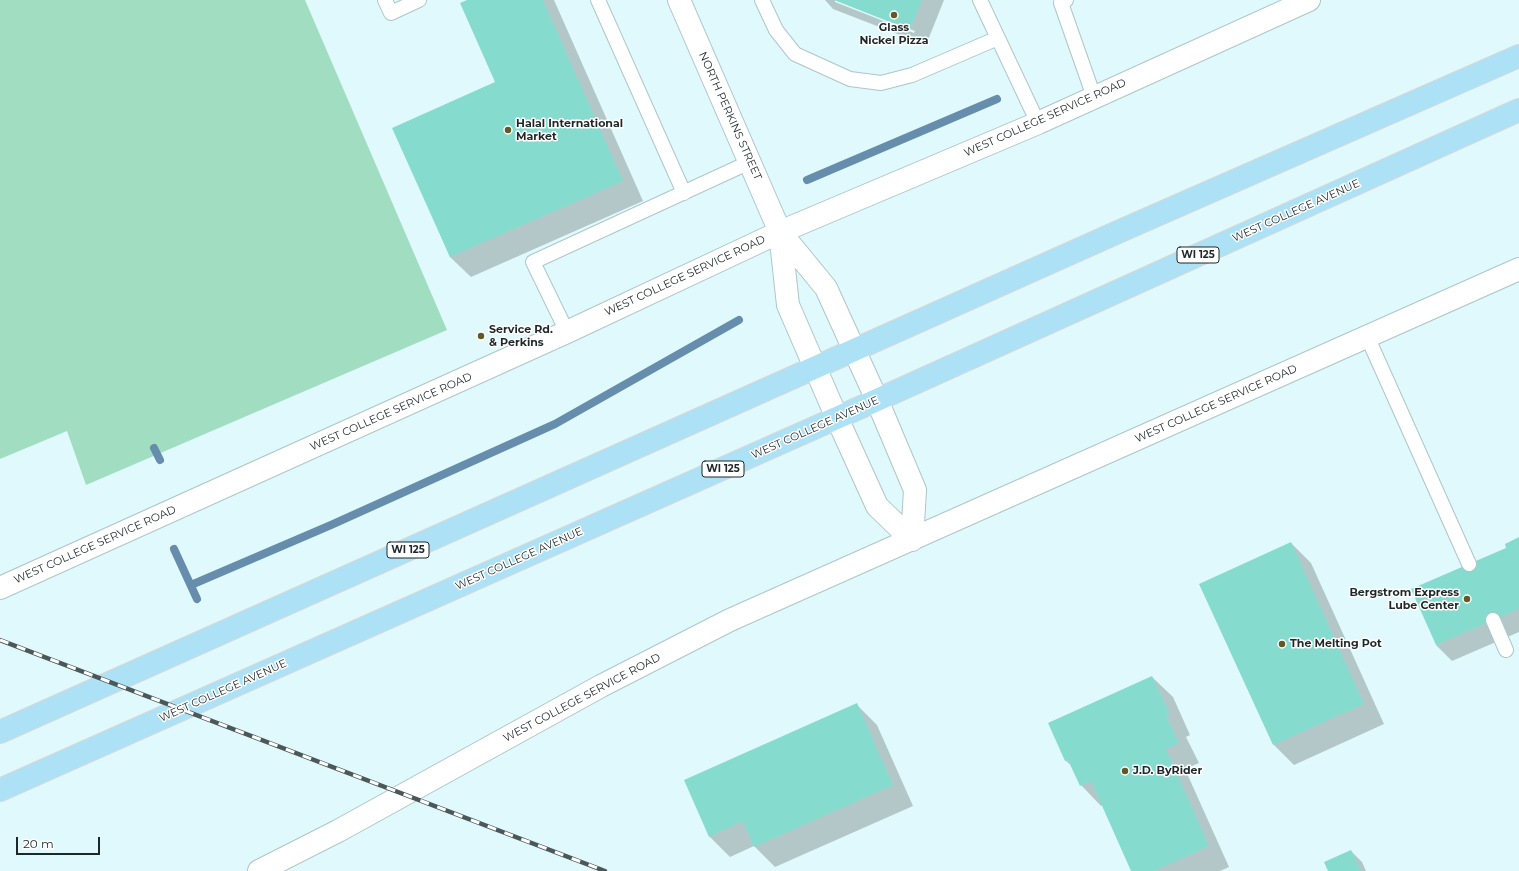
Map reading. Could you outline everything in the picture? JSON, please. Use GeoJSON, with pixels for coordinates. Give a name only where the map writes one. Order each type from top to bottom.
{"type":"FeatureCollection","features":[{"type":"Feature","properties":{"kind":"main road","name":"WI 125"},"geometry":{"type":"LineString","coordinates":[[0,732],[855,351],[1118,232],[1519,56]]}},
{"type":"Feature","properties":{"kind":"main road","name":"WEST COLLEGE AVENUE"},"geometry":{"type":"LineString","coordinates":[[0,790],[838,418],[1519,110]]}},
{"type":"Feature","properties":{"kind":"street","name":"NORTH PERKINS STREET"},"geometry":{"type":"LineString","coordinates":[[679,0],[780,232]]}},
{"type":"Feature","properties":{"kind":"street","name":"WEST COLLEGE SERVICE ROAD"},"geometry":{"type":"LineString","coordinates":[[0,588],[567,332],[780,232],[1038,123],[1307,0]]}},
{"type":"Feature","properties":{"kind":"street","name":"WEST COLLEGE SERVICE ROAD"},"geometry":{"type":"LineString","coordinates":[[780,232],[826,288],[915,490],[912,540]]}},
{"type":"Feature","properties":{"kind":"street","name":"WEST COLLEGE SERVICE ROAD"},"geometry":{"type":"LineString","coordinates":[[780,232],[788,305],[877,506],[912,540]]}},
{"type":"Feature","properties":{"kind":"street","name":"WEST COLLEGE SERVICE ROAD"},"geometry":{"type":"LineString","coordinates":[[259,871],[358,820],[601,686],[730,620],[1519,269]]}},
{"type":"Feature","properties":{"kind":"lane"},"geometry":{"type":"LineString","coordinates":[[385,0],[391,13],[419,0]]}},
{"type":"Feature","properties":{"kind":"lane"},"geometry":{"type":"LineString","coordinates":[[598,0],[684,193]]}},
{"type":"Feature","properties":{"kind":"lane"},"geometry":{"type":"LineString","coordinates":[[762,0],[776,30],[795,54],[850,79],[881,83],[912,75],[998,38]]}},
{"type":"Feature","properties":{"kind":"lane"},"geometry":{"type":"LineString","coordinates":[[980,0],[1038,123]]}},
{"type":"Feature","properties":{"kind":"lane"},"geometry":{"type":"LineString","coordinates":[[1066,0],[1061,3],[1094,97]]}},
{"type":"Feature","properties":{"kind":"lane"},"geometry":{"type":"LineString","coordinates":[[567,332],[533,262],[750,162]]}},
{"type":"Feature","properties":{"kind":"lane"},"geometry":{"type":"LineString","coordinates":[[1366,336],[1469,564]]}},
{"type":"Feature","properties":{"kind":"lane"},"geometry":{"type":"LineString","coordinates":[[1493,620],[1506,650]]}},
{"type":"Feature","properties":{"kind":"green space"},"geometry":{"type":"Polygon","coordinates":[[[0,0],[305,0],[447,330],[86,485],[67,431],[0,459],[0,0]]]}},
{"type":"Feature","properties":{"kind":"building"},"geometry":{"type":"Polygon","coordinates":[[[467,0],[543,0],[623,181],[450,257],[392,128],[495,82],[460,3],[467,0]]]}},
{"type":"Feature","properties":{"kind":"building","name":"Glass Nickel Pizza"},"geometry":{"type":"Polygon","coordinates":[[[834,0],[922,0],[910,30],[834,0]]]}},
{"type":"Feature","properties":{"kind":"building","name":"Bergstrom Express Lube Center"},"geometry":{"type":"Polygon","coordinates":[[[1519,537],[1519,609],[1436,645],[1411,589],[1506,548],[1505,544],[1519,537]]]}},
{"type":"Feature","properties":{"kind":"building","name":"The Melting Pot"},"geometry":{"type":"Polygon","coordinates":[[[1291,542],[1364,704],[1273,745],[1199,584],[1291,542]]]}},
{"type":"Feature","properties":{"kind":"building","name":"J.D. ByRider"},"geometry":{"type":"Polygon","coordinates":[[[1152,676],[1170,715],[1166,716],[1179,743],[1166,749],[1209,846],[1154,871],[1131,871],[1091,781],[1080,786],[1068,760],[1065,761],[1048,723],[1152,676]]]}},
{"type":"Feature","properties":{"kind":"building"},"geometry":{"type":"Polygon","coordinates":[[[857,703],[893,785],[754,847],[743,821],[709,837],[684,780],[857,703]]]}},
{"type":"Feature","properties":{"kind":"building"},"geometry":{"type":"Polygon","coordinates":[[[1351,850],[1361,871],[1328,871],[1324,862],[1351,850]]]}},
{"type":"Feature","properties":{"kind":"waterway"},"geometry":{"type":"LineString","coordinates":[[807,180],[997,99]]}},
{"type":"Feature","properties":{"kind":"waterway"},"geometry":{"type":"LineString","coordinates":[[191,585],[331,525],[555,424],[739,320]]}},
{"type":"Feature","properties":{"kind":"waterway"},"geometry":{"type":"LineString","coordinates":[[154,448],[160,460]]}},
{"type":"Feature","properties":{"kind":"waterway"},"geometry":{"type":"LineString","coordinates":[[174,549],[197,599]]}},
{"type":"Feature","properties":{"kind":"railway"},"geometry":{"type":"LineString","coordinates":[[0,640],[605,871]]}},
{"type":"Feature","properties":{"kind":"place","name":"Glass Nickel Pizza"},"geometry":{"type":"Point","coordinates":[894,15]}},
{"type":"Feature","properties":{"kind":"place","name":"Halal International Market"},"geometry":{"type":"Point","coordinates":[508,130]}},
{"type":"Feature","properties":{"kind":"place","name":"Service Rd. & Perkins"},"geometry":{"type":"Point","coordinates":[481,336]}},
{"type":"Feature","properties":{"kind":"place","name":"Bergstrom Express Lube Center"},"geometry":{"type":"Point","coordinates":[1467,599]}},
{"type":"Feature","properties":{"kind":"place","name":"The Melting Pot"},"geometry":{"type":"Point","coordinates":[1282,644]}},
{"type":"Feature","properties":{"kind":"place","name":"J.D. ByRider"},"geometry":{"type":"Point","coordinates":[1125,771]}}]}
